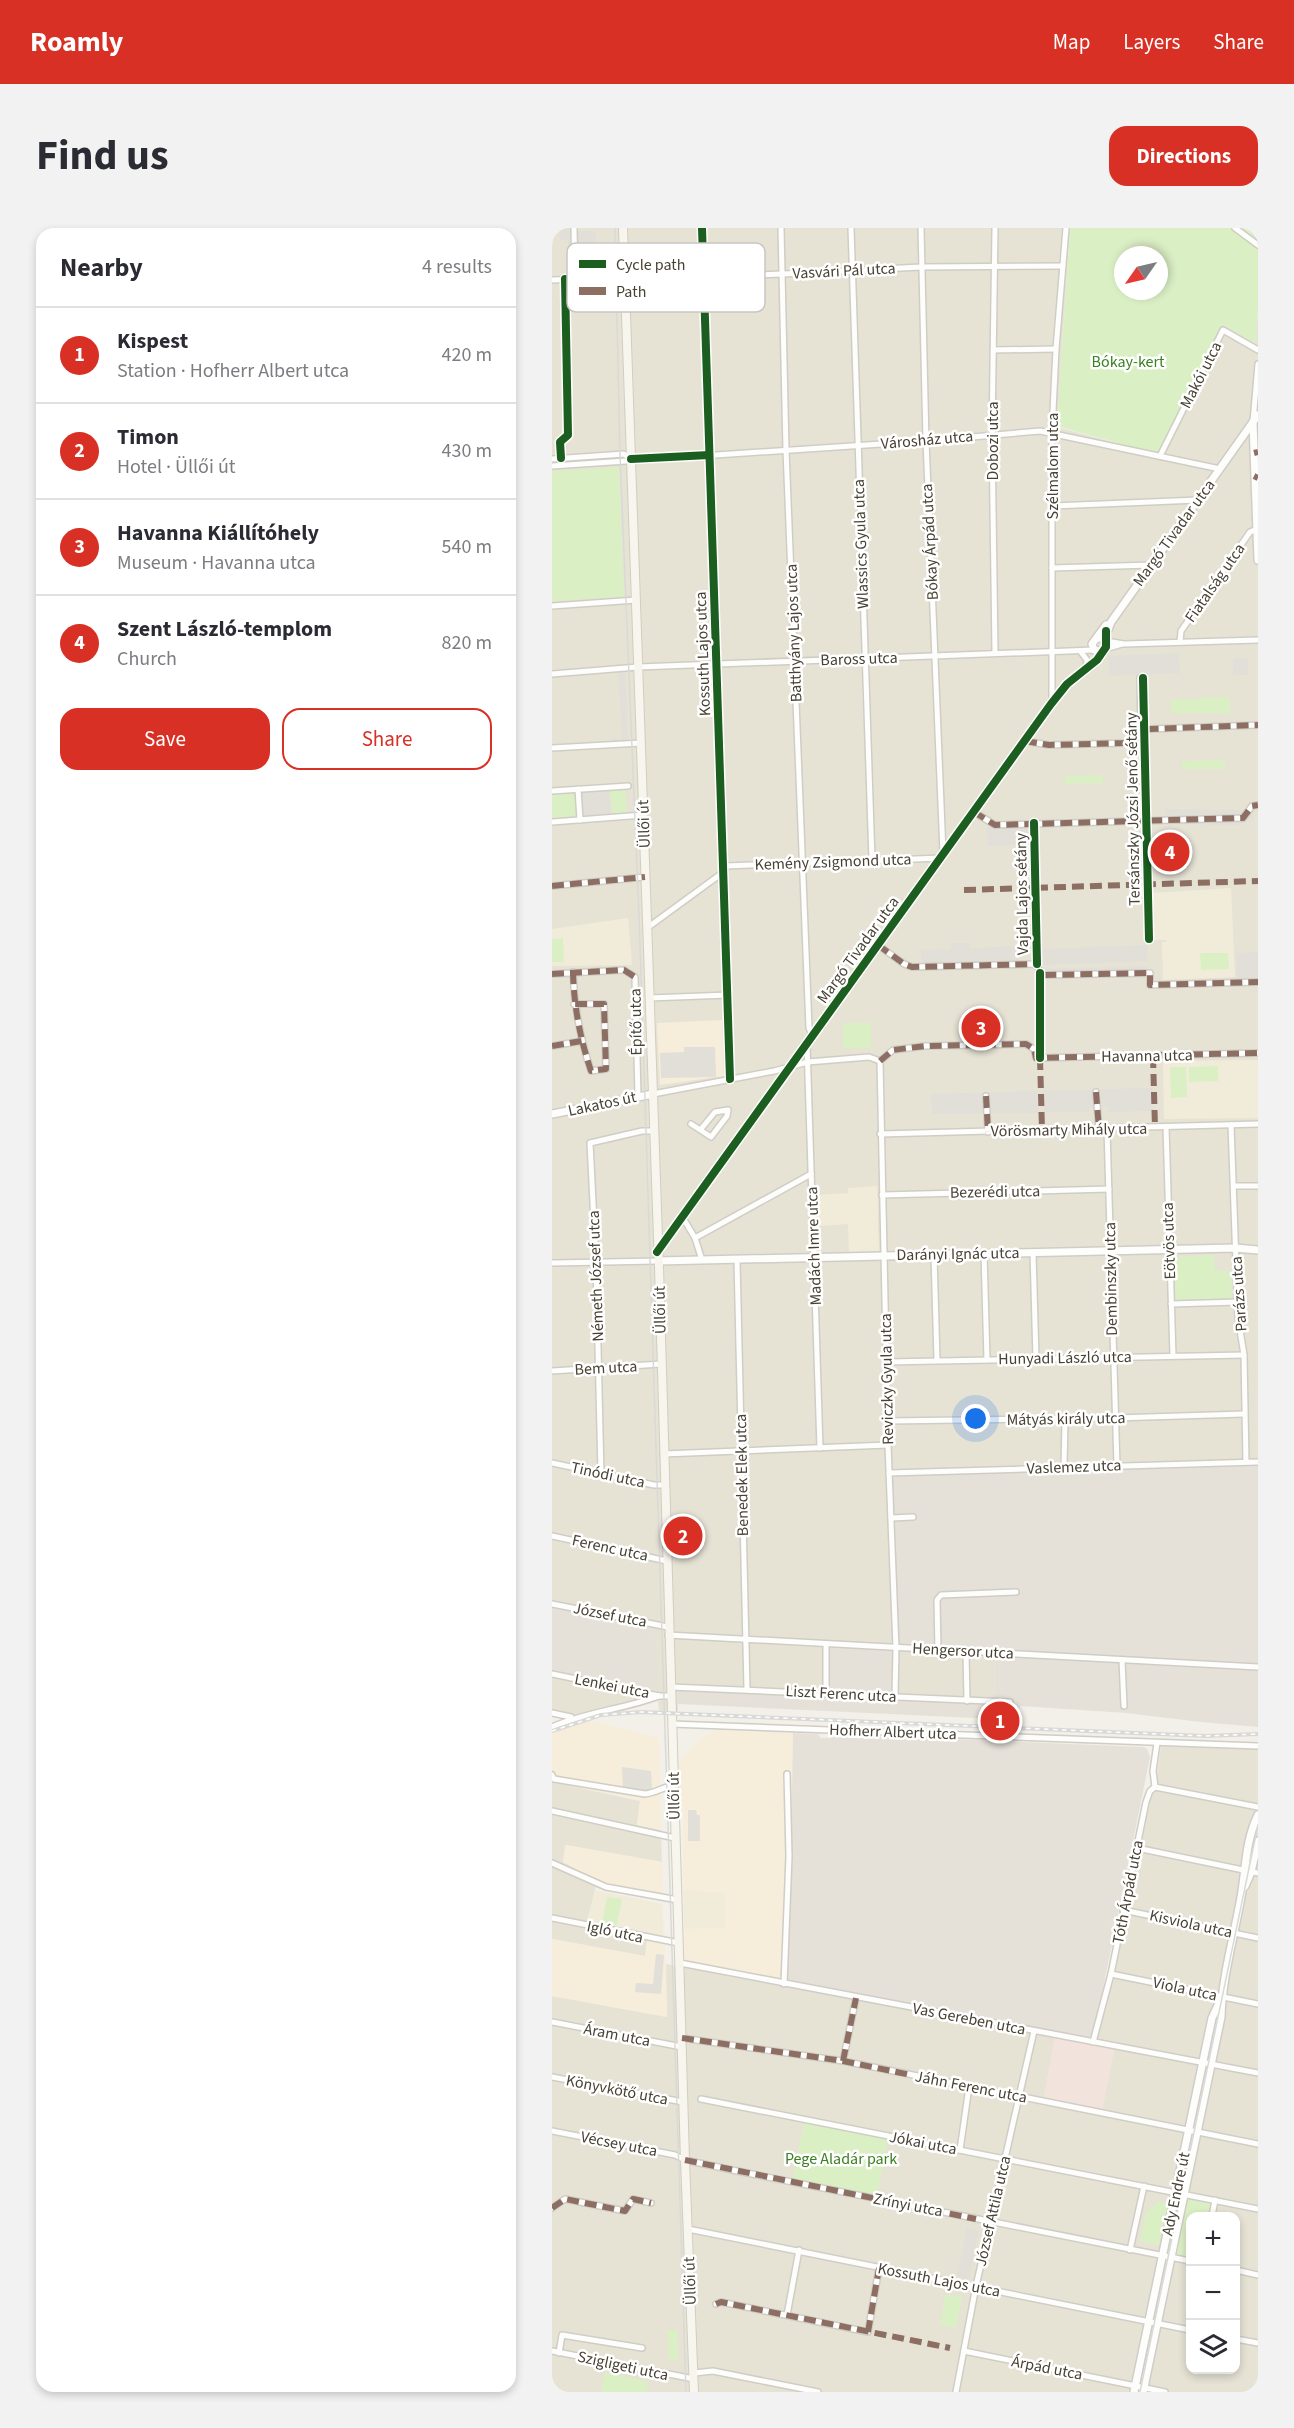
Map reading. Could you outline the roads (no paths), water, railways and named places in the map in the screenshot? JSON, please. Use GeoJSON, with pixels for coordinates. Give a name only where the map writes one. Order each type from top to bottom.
{"type":"FeatureCollection","features":[{"type":"Feature","properties":{"kind":"main road","name":"Üllői út"},"geometry":{"type":"LineString","coordinates":[[623,228],[624,243]]}},
{"type":"Feature","properties":{"kind":"main road","name":"Üllői út"},"geometry":{"type":"LineString","coordinates":[[626,312],[694,2392]]}},
{"type":"Feature","properties":{"kind":"street"},"geometry":{"type":"LineString","coordinates":[[574,228],[575,243]]}},
{"type":"Feature","properties":{"kind":"street","name":"Kossuth Lajos utca"},"geometry":{"type":"LineString","coordinates":[[702,228],[703,243]]}},
{"type":"Feature","properties":{"kind":"street","name":"Batthyány Lajos utca"},"geometry":{"type":"LineString","coordinates":[[781,228],[786,450],[809,1028],[813,1036]]}},
{"type":"Feature","properties":{"kind":"street","name":"Wlassics Gyula utca"},"geometry":{"type":"LineString","coordinates":[[851,228],[872,860]]}},
{"type":"Feature","properties":{"kind":"street","name":"Bókay Árpád utca"},"geometry":{"type":"LineString","coordinates":[[921,228],[926,441],[943,857]]}},
{"type":"Feature","properties":{"kind":"street","name":"Dobozi utca"},"geometry":{"type":"LineString","coordinates":[[994,228],[992,434],[995,653]]}},
{"type":"Feature","properties":{"kind":"street","name":"Szélmalom utca"},"geometry":{"type":"LineString","coordinates":[[1051,704],[1052,432],[1066,228]]}},
{"type":"Feature","properties":{"kind":"street"},"geometry":{"type":"LineString","coordinates":[[1235,228],[1258,245]]}},
{"type":"Feature","properties":{"kind":"street","name":"Vasvári Pál utca"},"geometry":{"type":"LineString","coordinates":[[765,274],[853,272],[921,267],[1063,266]]}},
{"type":"Feature","properties":{"kind":"street"},"geometry":{"type":"LineString","coordinates":[[552,280],[567,279]]}},
{"type":"Feature","properties":{"kind":"street","name":"Kossuth Lajos utca"},"geometry":{"type":"LineString","coordinates":[[705,312],[725,869],[730,1079]]}},
{"type":"Feature","properties":{"kind":"street","name":"Makói utca"},"geometry":{"type":"LineString","coordinates":[[1160,456],[1223,330],[1258,350]]}},
{"type":"Feature","properties":{"kind":"street"},"geometry":{"type":"LineString","coordinates":[[993,350],[1056,350]]}},
{"type":"Feature","properties":{"kind":"street","name":"Margó Tivadar utca"},"geometry":{"type":"LineString","coordinates":[[657,1252],[684,1218],[1051,704],[1067,684],[1086,669],[1099,646],[1102,629],[1111,622],[1253,422],[1258,364]]}},
{"type":"Feature","properties":{"kind":"street"},"geometry":{"type":"LineString","coordinates":[[1258,415],[1253,422],[1258,559]]}},
{"type":"Feature","properties":{"kind":"street","name":"Városház utca"},"geometry":{"type":"LineString","coordinates":[[592,459],[624,454],[631,459],[709,455],[926,441],[992,434],[1052,432],[1220,469]]}},
{"type":"Feature","properties":{"kind":"street"},"geometry":{"type":"LineString","coordinates":[[1238,444],[1246,440],[1255,451]]}},
{"type":"Feature","properties":{"kind":"street"},"geometry":{"type":"LineString","coordinates":[[552,459],[592,459]]}},
{"type":"Feature","properties":{"kind":"street"},"geometry":{"type":"LineString","coordinates":[[552,466],[592,459]]}},
{"type":"Feature","properties":{"kind":"street"},"geometry":{"type":"LineString","coordinates":[[1053,506],[1198,500]]}},
{"type":"Feature","properties":{"kind":"street","name":"Fiatalság utca"},"geometry":{"type":"LineString","coordinates":[[1180,642],[1182,631],[1250,532],[1257,529]]}},
{"type":"Feature","properties":{"kind":"street"},"geometry":{"type":"LineString","coordinates":[[1052,568],[1151,565]]}},
{"type":"Feature","properties":{"kind":"street"},"geometry":{"type":"LineString","coordinates":[[552,606],[636,600]]}},
{"type":"Feature","properties":{"kind":"street","name":"Baross utca"},"geometry":{"type":"LineString","coordinates":[[552,674],[716,663],[865,660],[1079,651],[1099,646],[1124,644],[1258,640]]}},
{"type":"Feature","properties":{"kind":"street"},"geometry":{"type":"LineString","coordinates":[[1079,651],[1086,660],[1086,669]]}},
{"type":"Feature","properties":{"kind":"street"},"geometry":{"type":"LineString","coordinates":[[1140,678],[1141,734]]}},
{"type":"Feature","properties":{"kind":"street"},"geometry":{"type":"LineString","coordinates":[[1025,741],[1049,745],[1126,743],[1135,741],[1150,729],[1258,725]]}},
{"type":"Feature","properties":{"kind":"street"},"geometry":{"type":"LineString","coordinates":[[552,748],[641,743]]}},
{"type":"Feature","properties":{"kind":"street"},"geometry":{"type":"LineString","coordinates":[[552,791],[628,786]]}},
{"type":"Feature","properties":{"kind":"street"},"geometry":{"type":"LineString","coordinates":[[578,789],[580,820]]}},
{"type":"Feature","properties":{"kind":"street"},"geometry":{"type":"LineString","coordinates":[[975,812],[995,825],[1243,818],[1252,806],[1258,805]]}},
{"type":"Feature","properties":{"kind":"street"},"geometry":{"type":"LineString","coordinates":[[552,822],[643,815]]}},
{"type":"Feature","properties":{"kind":"street","name":"Kemény Zsigmond utca"},"geometry":{"type":"LineString","coordinates":[[725,869],[943,857]]}},
{"type":"Feature","properties":{"kind":"street"},"geometry":{"type":"LineString","coordinates":[[648,928],[725,869]]}},
{"type":"Feature","properties":{"kind":"street"},"geometry":{"type":"LineString","coordinates":[[552,886],[645,877]]}},
{"type":"Feature","properties":{"kind":"street"},"geometry":{"type":"LineString","coordinates":[[878,945],[904,964],[912,967],[1037,964],[1040,973],[1045,975],[1150,973],[1150,985],[1258,982]]}},
{"type":"Feature","properties":{"kind":"street","name":"Építő utca"},"geometry":{"type":"LineString","coordinates":[[552,974],[624,970],[634,977],[638,1096]]}},
{"type":"Feature","properties":{"kind":"street","name":"Építő utca"},"geometry":{"type":"LineString","coordinates":[[573,972],[574,1004],[591,1071],[606,1069],[604,1004],[574,1004]]}},
{"type":"Feature","properties":{"kind":"street"},"geometry":{"type":"LineString","coordinates":[[649,998],[729,995]]}},
{"type":"Feature","properties":{"kind":"street"},"geometry":{"type":"LineString","coordinates":[[552,1046],[582,1041]]}},
{"type":"Feature","properties":{"kind":"street","name":"Havanna utca"},"geometry":{"type":"LineString","coordinates":[[880,1061],[893,1050],[925,1046],[1026,1044],[1034,1049],[1036,1058],[1258,1053]]}},
{"type":"Feature","properties":{"kind":"street","name":"Madách Imre utca"},"geometry":{"type":"LineString","coordinates":[[807,1045],[820,1448]]}},
{"type":"Feature","properties":{"kind":"street"},"geometry":{"type":"LineString","coordinates":[[652,1094],[808,1062],[869,1057],[880,1061]]}},
{"type":"Feature","properties":{"kind":"street","name":"Reviczky Gyula utca"},"geometry":{"type":"LineString","coordinates":[[880,1061],[888,1445],[896,1648],[895,1697]]}},
{"type":"Feature","properties":{"kind":"street"},"geometry":{"type":"LineString","coordinates":[[1096,1092],[1099,1129]]}},
{"type":"Feature","properties":{"kind":"street","name":"Lakatos út"},"geometry":{"type":"LineString","coordinates":[[552,1114],[652,1094]]}},
{"type":"Feature","properties":{"kind":"street"},"geometry":{"type":"LineString","coordinates":[[986,1096],[988,1132]]}},
{"type":"Feature","properties":{"kind":"street"},"geometry":{"type":"LineString","coordinates":[[692,1124],[711,1137],[729,1110],[715,1113],[701,1129]]}},
{"type":"Feature","properties":{"kind":"street","name":"Vörösmarty Mihály utca"},"geometry":{"type":"LineString","coordinates":[[880,1134],[1258,1124]]}},
{"type":"Feature","properties":{"kind":"street","name":"Parázs utca"},"geometry":{"type":"LineString","coordinates":[[1231,1125],[1238,1302],[1244,1355],[1246,1462]]}},
{"type":"Feature","properties":{"kind":"street","name":"Eötvös utca"},"geometry":{"type":"LineString","coordinates":[[1166,1127],[1173,1356]]}},
{"type":"Feature","properties":{"kind":"street","name":"Dembinszky utca"},"geometry":{"type":"LineString","coordinates":[[1107,1129],[1117,1466]]}},
{"type":"Feature","properties":{"kind":"street","name":"Németh József utca"},"geometry":{"type":"LineString","coordinates":[[601,1474],[596,1262],[590,1143],[642,1131],[653,1131]]}},
{"type":"Feature","properties":{"kind":"street"},"geometry":{"type":"LineString","coordinates":[[695,1238],[811,1174]]}},
{"type":"Feature","properties":{"kind":"street"},"geometry":{"type":"LineString","coordinates":[[1234,1186],[1258,1186]]}},
{"type":"Feature","properties":{"kind":"street","name":"Bezerédi utca"},"geometry":{"type":"LineString","coordinates":[[882,1195],[1108,1189]]}},
{"type":"Feature","properties":{"kind":"street"},"geometry":{"type":"LineString","coordinates":[[684,1218],[695,1238],[702,1260]]}},
{"type":"Feature","properties":{"kind":"street"},"geometry":{"type":"LineString","coordinates":[[657,1238],[667,1240]]}},
{"type":"Feature","properties":{"kind":"street","name":"Darányi Ignác utca"},"geometry":{"type":"LineString","coordinates":[[658,1261],[1169,1249],[1258,1250]]}},
{"type":"Feature","properties":{"kind":"street"},"geometry":{"type":"LineString","coordinates":[[1033,1252],[1036,1359]]}},
{"type":"Feature","properties":{"kind":"street"},"geometry":{"type":"LineString","coordinates":[[984,1253],[987,1360]]}},
{"type":"Feature","properties":{"kind":"street"},"geometry":{"type":"LineString","coordinates":[[934,1255],[937,1360]]}},
{"type":"Feature","properties":{"kind":"street","name":"Benedek Elek utca"},"geometry":{"type":"LineString","coordinates":[[736,1260],[747,1689]]}},
{"type":"Feature","properties":{"kind":"street"},"geometry":{"type":"LineString","coordinates":[[552,1263],[658,1261]]}},
{"type":"Feature","properties":{"kind":"street"},"geometry":{"type":"LineString","coordinates":[[1171,1304],[1238,1302]]}},
{"type":"Feature","properties":{"kind":"street","name":"Hunyadi László utca"},"geometry":{"type":"LineString","coordinates":[[886,1362],[1244,1355]]}},
{"type":"Feature","properties":{"kind":"street","name":"Bem utca"},"geometry":{"type":"LineString","coordinates":[[552,1371],[661,1364]]}},
{"type":"Feature","properties":{"kind":"street","name":"Mátyás király utca"},"geometry":{"type":"LineString","coordinates":[[888,1421],[1244,1414]]}},
{"type":"Feature","properties":{"kind":"street"},"geometry":{"type":"LineString","coordinates":[[1064,1468],[1065,1419]]}},
{"type":"Feature","properties":{"kind":"street"},"geometry":{"type":"LineString","coordinates":[[663,1454],[888,1445]]}},
{"type":"Feature","properties":{"kind":"street","name":"Tinódi utca"},"geometry":{"type":"LineString","coordinates":[[552,1462],[601,1474],[664,1485]]}},
{"type":"Feature","properties":{"kind":"street","name":"Vaslemez utca"},"geometry":{"type":"LineString","coordinates":[[889,1473],[1258,1462]]}},
{"type":"Feature","properties":{"kind":"street"},"geometry":{"type":"LineString","coordinates":[[891,1518],[913,1517]]}},
{"type":"Feature","properties":{"kind":"street","name":"Ferenc utca"},"geometry":{"type":"LineString","coordinates":[[552,1536],[667,1561]]}},
{"type":"Feature","properties":{"kind":"street"},"geometry":{"type":"LineString","coordinates":[[938,1650],[938,1600],[941,1594],[1016,1592]]}},
{"type":"Feature","properties":{"kind":"street","name":"József utca"},"geometry":{"type":"LineString","coordinates":[[552,1604],[668,1631]]}},
{"type":"Feature","properties":{"kind":"street","name":"Hengersor utca"},"geometry":{"type":"LineString","coordinates":[[668,1631],[826,1646],[966,1651],[1258,1667]]}},
{"type":"Feature","properties":{"kind":"street"},"geometry":{"type":"LineString","coordinates":[[826,1646],[826,1693]]}},
{"type":"Feature","properties":{"kind":"street"},"geometry":{"type":"LineString","coordinates":[[966,1651],[967,1701]]}},
{"type":"Feature","properties":{"kind":"street"},"geometry":{"type":"LineString","coordinates":[[1122,1660],[1124,1707]]}},
{"type":"Feature","properties":{"kind":"street","name":"Lenkei utca"},"geometry":{"type":"LineString","coordinates":[[552,1674],[659,1696],[672,1696]]}},
{"type":"Feature","properties":{"kind":"street","name":"Liszt Ferenc utca"},"geometry":{"type":"LineString","coordinates":[[671,1687],[1010,1702]]}},
{"type":"Feature","properties":{"kind":"street"},"geometry":{"type":"LineString","coordinates":[[552,1727],[572,1718],[630,1706],[659,1696]]}},
{"type":"Feature","properties":{"kind":"street"},"geometry":{"type":"LineString","coordinates":[[552,1713],[572,1718]]}},
{"type":"Feature","properties":{"kind":"street","name":"Hofherr Albert utca"},"geometry":{"type":"LineString","coordinates":[[672,1724],[1258,1746]]}},
{"type":"Feature","properties":{"kind":"street","name":"Tóth Árpád utca"},"geometry":{"type":"LineString","coordinates":[[1093,2042],[1111,1974],[1146,1802],[1150,1791],[1155,1787],[1153,1775],[1157,1743]]}},
{"type":"Feature","properties":{"kind":"street"},"geometry":{"type":"LineString","coordinates":[[783,1984],[789,1856],[787,1774]]}},
{"type":"Feature","properties":{"kind":"street"},"geometry":{"type":"LineString","coordinates":[[552,1775],[554,1779],[645,1794],[652,1793],[660,1787],[675,1785]]}},
{"type":"Feature","properties":{"kind":"street"},"geometry":{"type":"LineString","coordinates":[[1155,1787],[1258,1807]]}},
{"type":"Feature","properties":{"kind":"street"},"geometry":{"type":"LineString","coordinates":[[552,1811],[675,1838]]}},
{"type":"Feature","properties":{"kind":"street","name":"Ady Endre út"},"geometry":{"type":"LineString","coordinates":[[1251,1871],[1253,1823],[1258,1815]]}},
{"type":"Feature","properties":{"kind":"street","name":"Ady Endre út"},"geometry":{"type":"LineString","coordinates":[[1139,2390],[1148,2322],[1163,2257],[1198,2132],[1242,1893],[1251,1871],[1258,1841]]}},
{"type":"Feature","properties":{"kind":"street"},"geometry":{"type":"LineString","coordinates":[[1137,1848],[1251,1871]]}},
{"type":"Feature","properties":{"kind":"street"},"geometry":{"type":"LineString","coordinates":[[552,1863],[606,1887],[678,1900]]}},
{"type":"Feature","properties":{"kind":"street","name":"Kisviola utca"},"geometry":{"type":"LineString","coordinates":[[1123,1910],[1258,1938]]}},
{"type":"Feature","properties":{"kind":"street","name":"Igló utca"},"geometry":{"type":"LineString","coordinates":[[552,1918],[679,1943]]}},
{"type":"Feature","properties":{"kind":"street","name":"Vas Gereben utca"},"geometry":{"type":"LineString","coordinates":[[680,1963],[1258,2073]]}},
{"type":"Feature","properties":{"kind":"street","name":"Viola utca"},"geometry":{"type":"LineString","coordinates":[[1111,1974],[1258,2004]]}},
{"type":"Feature","properties":{"kind":"street","name":"Ady Endre út"},"geometry":{"type":"LineString","coordinates":[[1139,2390],[1172,2257],[1189,2131],[1212,2018],[1222,1997]]}},
{"type":"Feature","properties":{"kind":"street"},"geometry":{"type":"LineString","coordinates":[[843,2061],[856,1998]]}},
{"type":"Feature","properties":{"kind":"street","name":"Áram utca"},"geometry":{"type":"LineString","coordinates":[[552,2022],[682,2047]]}},
{"type":"Feature","properties":{"kind":"street","name":"József Attila utca"},"geometry":{"type":"LineString","coordinates":[[956,2392],[976,2286],[1034,2031]]}},
{"type":"Feature","properties":{"kind":"street","name":"Jáhn Ferenc utca"},"geometry":{"type":"LineString","coordinates":[[682,2038],[843,2061],[1258,2144]]}},
{"type":"Feature","properties":{"kind":"street","name":"Könyvkötő utca"},"geometry":{"type":"LineString","coordinates":[[552,2077],[683,2102]]}},
{"type":"Feature","properties":{"kind":"street"},"geometry":{"type":"LineString","coordinates":[[960,2150],[969,2087]]}},
{"type":"Feature","properties":{"kind":"street","name":"Jókai utca"},"geometry":{"type":"LineString","coordinates":[[701,2099],[1215,2200]]}},
{"type":"Feature","properties":{"kind":"street","name":"Vécsey utca"},"geometry":{"type":"LineString","coordinates":[[552,2131],[678,2156],[685,2160]]}},
{"type":"Feature","properties":{"kind":"street","name":"Zrínyi utca"},"geometry":{"type":"LineString","coordinates":[[685,2160],[1186,2260]]}},
{"type":"Feature","properties":{"kind":"street"},"geometry":{"type":"LineString","coordinates":[[1130,2250],[1144,2186]]}},
{"type":"Feature","properties":{"kind":"street"},"geometry":{"type":"LineString","coordinates":[[552,2208],[565,2199],[625,2211],[633,2199],[651,2203]]}},
{"type":"Feature","properties":{"kind":"street"},"geometry":{"type":"LineString","coordinates":[[1213,2212],[1215,2200],[1258,2209]]}},
{"type":"Feature","properties":{"kind":"street","name":"Kossuth Lajos utca"},"geometry":{"type":"LineString","coordinates":[[688,2229],[1186,2329]]}},
{"type":"Feature","properties":{"kind":"street"},"geometry":{"type":"LineString","coordinates":[[787,2315],[799,2250]]}},
{"type":"Feature","properties":{"kind":"street"},"geometry":{"type":"LineString","coordinates":[[716,2304],[721,2302],[868,2332],[879,2268]]}},
{"type":"Feature","properties":{"kind":"street"},"geometry":{"type":"LineString","coordinates":[[1240,2271],[1258,2275]]}},
{"type":"Feature","properties":{"kind":"street"},"geometry":{"type":"LineString","coordinates":[[559,2353],[562,2335],[642,2348]]}},
{"type":"Feature","properties":{"kind":"street"},"geometry":{"type":"LineString","coordinates":[[1240,2340],[1258,2343]]}},
{"type":"Feature","properties":{"kind":"street","name":"Szigligeti utca"},"geometry":{"type":"LineString","coordinates":[[552,2351],[694,2376],[713,2371],[818,2392]]}},
{"type":"Feature","properties":{"kind":"street","name":"Árpád utca"},"geometry":{"type":"LineString","coordinates":[[964,2351],[1139,2390],[1165,2392]]}},
{"type":"Feature","properties":{"kind":"tram line"},"geometry":{"type":"LineString","coordinates":[[615,228],[615,243]]}},
{"type":"Feature","properties":{"kind":"tram line"},"geometry":{"type":"LineString","coordinates":[[617,312],[620,455],[640,942],[686,2392]]}},
{"type":"Feature","properties":{"kind":"tram line"},"geometry":{"type":"LineString","coordinates":[[1140,2392],[1258,1825]]}},
{"type":"Feature","properties":{"kind":"railway"},"geometry":{"type":"LineString","coordinates":[[552,1731],[601,1715],[641,1712],[1206,1736],[1258,1734]]}},
{"type":"Feature","properties":{"kind":"place","name":"Szent László-templom"},"geometry":{"type":"Point","coordinates":[1170,852]}},
{"type":"Feature","properties":{"kind":"place","name":"Havanna Kiállítóhely"},"geometry":{"type":"Point","coordinates":[981,1028]}},
{"type":"Feature","properties":{"kind":"place","name":"Timon"},"geometry":{"type":"Point","coordinates":[683,1536]}},
{"type":"Feature","properties":{"kind":"place","name":"Kispest"},"geometry":{"type":"Point","coordinates":[1000,1721]}},
{"type":"Feature","properties":{"kind":"park label","name":"Bókay-kert"},"geometry":{"type":"Point","coordinates":[1128,362]}},
{"type":"Feature","properties":{"kind":"park label","name":"Pege Aladár park"},"geometry":{"type":"Point","coordinates":[841,2159]}}]}
